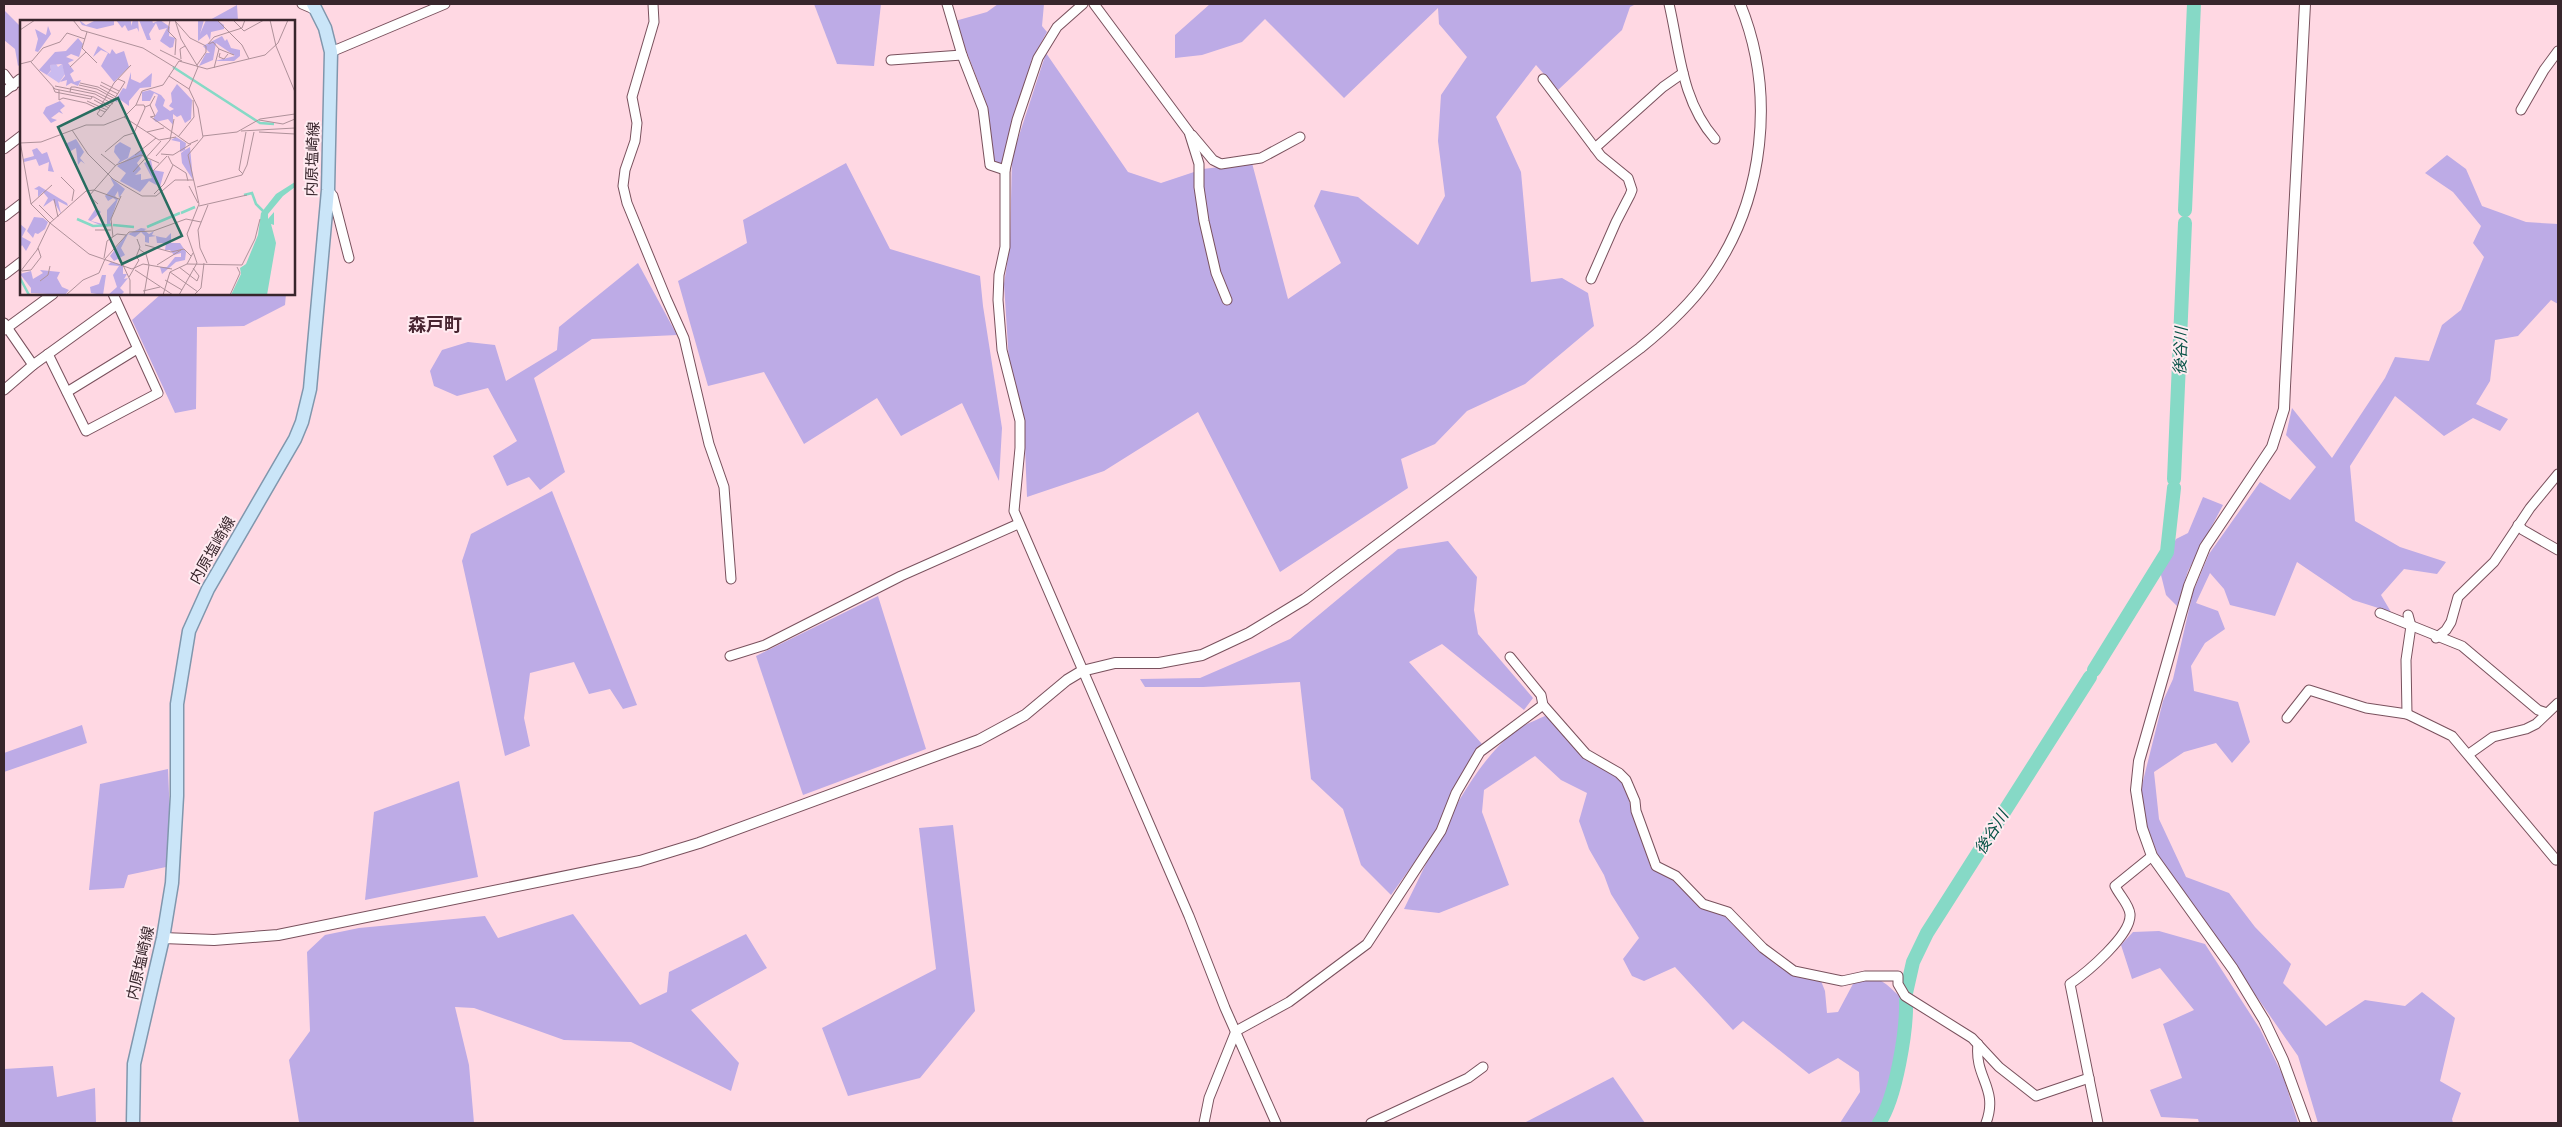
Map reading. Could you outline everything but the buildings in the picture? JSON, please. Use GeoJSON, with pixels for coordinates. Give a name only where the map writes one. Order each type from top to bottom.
{"type":"FeatureCollection","features":[{"type":"Feature","properties":{"kind":"main road","name":"内原塩崎線"},"geometry":{"type":"LineString","coordinates":[[133,1123],[134,1064],[163,938],[174,861],[177,704],[186,645],[197,611],[208,589],[283,461],[302,422],[310,389],[328,190],[330,52],[325,28],[315,7]]}},
{"type":"Feature","properties":{"kind":"street"},"geometry":{"type":"LineString","coordinates":[[302,4],[315,7]]}},
{"type":"Feature","properties":{"kind":"street"},"geometry":{"type":"LineString","coordinates":[[330,52],[444,4]]}},
{"type":"Feature","properties":{"kind":"street"},"geometry":{"type":"LineString","coordinates":[[653,4],[654,22],[632,97],[636,123],[635,141],[625,170],[623,186],[627,203],[684,338],[709,444],[724,487],[732,579]]}},
{"type":"Feature","properties":{"kind":"street"},"geometry":{"type":"LineString","coordinates":[[947,4],[962,55],[983,109],[990,165],[1005,170]]}},
{"type":"Feature","properties":{"kind":"street"},"geometry":{"type":"LineString","coordinates":[[1083,4],[1053,32],[1038,58],[1017,120],[1005,170],[1005,246],[999,275],[998,300],[1002,350],[1020,420],[1020,448],[1014,511],[1276,1123]]}},
{"type":"Feature","properties":{"kind":"street"},"geometry":{"type":"LineString","coordinates":[[1094,4],[1188,132],[1213,160],[1221,164],[1261,158],[1300,137]]}},
{"type":"Feature","properties":{"kind":"street"},"geometry":{"type":"LineString","coordinates":[[1669,4],[1682,73],[1691,103],[1715,139]]}},
{"type":"Feature","properties":{"kind":"street"},"geometry":{"type":"LineString","coordinates":[[163,938],[214,940],[278,935],[640,861],[716,837],[979,740],[1025,714],[1067,680],[1082,671],[1115,664],[1159,663],[1202,655],[1224,646],[1279,616],[1341,573],[1640,348],[1679,314],[1709,278],[1737,228],[1753,179],[1761,116],[1761,88],[1753,41],[1740,4]]}},
{"type":"Feature","properties":{"kind":"street"},"geometry":{"type":"LineString","coordinates":[[2305,4],[2284,409],[2279,430],[2272,447],[2205,547],[2189,586],[2137,774],[2137,809],[2152,856],[2234,969],[2264,1020],[2283,1060],[2306,1123]]}},
{"type":"Feature","properties":{"kind":"street"},"geometry":{"type":"LineString","coordinates":[[2521,110],[2544,70],[2558,51]]}},
{"type":"Feature","properties":{"kind":"street"},"geometry":{"type":"LineString","coordinates":[[891,60],[962,55]]}},
{"type":"Feature","properties":{"kind":"street"},"geometry":{"type":"LineString","coordinates":[[1595,148],[1663,87],[1682,73]]}},
{"type":"Feature","properties":{"kind":"street"},"geometry":{"type":"LineString","coordinates":[[4,74],[17,84],[4,92]]}},
{"type":"Feature","properties":{"kind":"street"},"geometry":{"type":"LineString","coordinates":[[1543,79],[1601,156],[1628,178],[1632,190],[1591,279]]}},
{"type":"Feature","properties":{"kind":"street"},"geometry":{"type":"LineString","coordinates":[[1188,132],[1199,164],[1199,187],[1204,221],[1216,273],[1227,300]]}},
{"type":"Feature","properties":{"kind":"street"},"geometry":{"type":"LineString","coordinates":[[4,149],[20,137]]}},
{"type":"Feature","properties":{"kind":"street"},"geometry":{"type":"LineString","coordinates":[[328,190],[333,196],[349,258]]}},
{"type":"Feature","properties":{"kind":"street"},"geometry":{"type":"LineString","coordinates":[[4,217],[20,205]]}},
{"type":"Feature","properties":{"kind":"street"},"geometry":{"type":"LineString","coordinates":[[4,275],[20,263]]}},
{"type":"Feature","properties":{"kind":"street"},"geometry":{"type":"LineString","coordinates":[[33,364],[5,326],[51,295]]}},
{"type":"Feature","properties":{"kind":"street"},"geometry":{"type":"LineString","coordinates":[[48,354],[86,431],[158,393],[116,305],[113,295]]}},
{"type":"Feature","properties":{"kind":"street"},"geometry":{"type":"LineString","coordinates":[[4,390],[33,364],[116,305]]}},
{"type":"Feature","properties":{"kind":"street"},"geometry":{"type":"LineString","coordinates":[[67,392],[137,349]]}},
{"type":"Feature","properties":{"kind":"street"},"geometry":{"type":"LineString","coordinates":[[2436,638],[2446,630],[2451,622],[2458,598],[2494,562],[2518,525],[2558,474]]}},
{"type":"Feature","properties":{"kind":"street"},"geometry":{"type":"LineString","coordinates":[[730,656],[765,645],[901,576],[1018,524]]}},
{"type":"Feature","properties":{"kind":"street"},"geometry":{"type":"LineString","coordinates":[[2518,525],[2523,530],[2558,550]]}},
{"type":"Feature","properties":{"kind":"street"},"geometry":{"type":"LineString","coordinates":[[2380,613],[2436,638],[2462,646],[2538,710],[2547,714]]}},
{"type":"Feature","properties":{"kind":"street"},"geometry":{"type":"LineString","coordinates":[[2406,714],[2406,660],[2411,626],[2408,615]]}},
{"type":"Feature","properties":{"kind":"street"},"geometry":{"type":"LineString","coordinates":[[1510,657],[1541,695],[1543,705],[1586,754],[1619,773],[1626,780],[1635,801],[1636,811],[1656,866],[1676,876],[1703,904],[1728,912],[1763,948],[1794,971],[1842,981],[1865,976],[1898,976],[1898,984],[1905,996],[1978,1044],[1999,1067],[2036,1096],[2089,1078]]}},
{"type":"Feature","properties":{"kind":"street"},"geometry":{"type":"LineString","coordinates":[[2286,718],[2309,690],[2366,708],[2406,714],[2452,736],[2556,860],[2558,859]]}},
{"type":"Feature","properties":{"kind":"street"},"geometry":{"type":"LineString","coordinates":[[2469,754],[2493,737],[2526,729],[2536,724],[2558,703]]}},
{"type":"Feature","properties":{"kind":"street"},"geometry":{"type":"LineString","coordinates":[[1204,1123],[1209,1098],[1236,1031],[1288,1002],[1367,944],[1441,831],[1456,794],[1476,756],[1495,739],[1543,705]]}},
{"type":"Feature","properties":{"kind":"street"},"geometry":{"type":"LineString","coordinates":[[2098,1123],[2070,984],[2098,962],[2125,928],[2130,920],[2130,912],[2115,886],[2152,856]]}},
{"type":"Feature","properties":{"kind":"street"},"geometry":{"type":"LineString","coordinates":[[1978,1044],[1977,1064],[1990,1091],[1986,1123]]}},
{"type":"Feature","properties":{"kind":"street"},"geometry":{"type":"LineString","coordinates":[[1370,1123],[1468,1078],[1483,1067]]}},
{"type":"Feature","properties":{"kind":"shaded area"},"geometry":{"type":"Polygon","coordinates":[[[814,4],[881,4],[874,66],[837,64],[814,4]]]}},
{"type":"Feature","properties":{"kind":"shaded area"},"geometry":{"type":"Polygon","coordinates":[[[998,4],[1044,4],[1042,26],[1047,32],[1032,59],[1004,165],[994,161],[984,97],[955,21],[987,12],[998,4]]]}},
{"type":"Feature","properties":{"kind":"shaded area"},"geometry":{"type":"Polygon","coordinates":[[[1210,4],[1636,4],[1630,7],[1622,30],[1558,90],[1536,65],[1496,117],[1521,172],[1531,282],[1562,278],[1588,293],[1594,326],[1525,384],[1467,411],[1435,444],[1401,459],[1408,488],[1280,572],[1198,412],[1104,471],[1027,497],[1024,422],[1009,362],[1004,284],[1010,244],[1012,157],[1046,53],[1128,172],[1161,183],[1203,169],[1252,163],[1288,299],[1341,263],[1314,206],[1321,190],[1358,197],[1418,245],[1445,196],[1438,141],[1441,95],[1467,57],[1439,24],[1438,8],[1344,98],[1265,19],[1242,42],[1202,55],[1175,58],[1175,35],[1210,4]]]}},
{"type":"Feature","properties":{"kind":"shaded area"},"geometry":{"type":"Polygon","coordinates":[[[237,5],[238,20],[210,20],[237,5]]]}},
{"type":"Feature","properties":{"kind":"shaded area"},"geometry":{"type":"Polygon","coordinates":[[[4,10],[20,26],[20,64],[18,66],[15,49],[4,40],[4,10]]]}},
{"type":"Feature","properties":{"kind":"shaded area"},"geometry":{"type":"Polygon","coordinates":[[[2447,155],[2466,169],[2482,206],[2526,222],[2558,224],[2558,304],[2551,300],[2518,336],[2495,340],[2490,381],[2476,404],[2508,419],[2500,431],[2473,418],[2444,436],[2395,396],[2350,466],[2355,521],[2400,547],[2446,562],[2437,574],[2404,569],[2381,595],[2391,612],[2353,600],[2297,562],[2275,616],[2230,605],[2224,589],[2210,573],[2196,603],[2218,611],[2225,629],[2205,643],[2191,666],[2194,691],[2238,702],[2250,742],[2232,763],[2216,743],[2184,752],[2154,772],[2159,819],[2186,877],[2229,893],[2255,927],[2291,964],[2283,983],[2326,1026],[2365,1000],[2405,1006],[2422,992],[2455,1018],[2440,1081],[2461,1093],[2452,1119],[2453,1123],[2318,1123],[2298,1056],[2158,855],[2145,822],[2141,789],[2163,701],[2173,679],[2193,592],[2209,554],[2260,482],[2290,500],[2316,467],[2286,435],[2292,408],[2332,458],[2385,378],[2395,357],[2429,361],[2442,325],[2461,310],[2484,257],[2473,243],[2481,226],[2453,192],[2425,173],[2447,155]]]}},
{"type":"Feature","properties":{"kind":"shaded area"},"geometry":{"type":"Polygon","coordinates":[[[846,163],[890,249],[980,276],[1002,428],[999,481],[962,403],[901,436],[877,398],[804,444],[764,372],[708,386],[678,281],[747,243],[743,220],[846,163]]]}},
{"type":"Feature","properties":{"kind":"shaded area"},"geometry":{"type":"Polygon","coordinates":[[[638,263],[677,335],[592,339],[534,378],[565,472],[540,490],[529,477],[507,486],[493,456],[517,441],[488,388],[457,396],[434,386],[430,371],[442,350],[468,342],[495,345],[506,381],[557,350],[559,327],[638,263]]]}},
{"type":"Feature","properties":{"kind":"shaded area"},"geometry":{"type":"Polygon","coordinates":[[[160,295],[286,295],[285,305],[244,326],[197,327],[196,409],[175,413],[132,320],[160,295]]]}},
{"type":"Feature","properties":{"kind":"shaded area"},"geometry":{"type":"Polygon","coordinates":[[[552,491],[637,705],[623,709],[610,689],[589,694],[574,662],[530,673],[524,718],[530,746],[505,756],[462,561],[471,534],[552,491]]]}},
{"type":"Feature","properties":{"kind":"shaded area"},"geometry":{"type":"Polygon","coordinates":[[[2203,497],[2223,505],[2188,571],[2177,606],[2166,595],[2160,571],[2176,539],[2188,533],[2203,497]]]}},
{"type":"Feature","properties":{"kind":"shaded area"},"geometry":{"type":"Polygon","coordinates":[[[1448,541],[1477,577],[1474,610],[1478,634],[1533,698],[1524,710],[1442,644],[1409,662],[1482,744],[1467,765],[1436,832],[1391,895],[1361,865],[1343,809],[1311,779],[1300,682],[1203,687],[1145,687],[1140,679],[1200,678],[1290,639],[1398,549],[1448,541]]]}},
{"type":"Feature","properties":{"kind":"shaded area"},"geometry":{"type":"Polygon","coordinates":[[[878,596],[926,749],[803,795],[756,656],[878,596]]]}},
{"type":"Feature","properties":{"kind":"shaded area"},"geometry":{"type":"Polygon","coordinates":[[[1545,716],[1559,726],[1586,759],[1613,774],[1624,785],[1651,868],[1674,880],[1700,907],[1725,916],[1760,952],[1773,959],[1792,974],[1821,981],[1825,991],[1827,1013],[1838,1012],[1854,982],[1882,981],[1903,999],[1904,1023],[1890,1094],[1876,1123],[1840,1123],[1860,1092],[1859,1072],[1838,1058],[1809,1074],[1743,1021],[1733,1030],[1675,967],[1644,981],[1632,976],[1623,959],[1639,938],[1611,894],[1604,875],[1589,849],[1579,821],[1587,793],[1561,780],[1535,756],[1484,790],[1482,812],[1509,885],[1439,913],[1404,909],[1452,812],[1483,765],[1500,745],[1518,729],[1545,716]]]}},
{"type":"Feature","properties":{"kind":"shaded area"},"geometry":{"type":"Polygon","coordinates":[[[82,725],[87,743],[4,772],[4,753],[82,725]]]}},
{"type":"Feature","properties":{"kind":"shaded area"},"geometry":{"type":"Polygon","coordinates":[[[168,769],[171,843],[166,867],[128,875],[124,888],[89,890],[100,784],[168,769]]]}},
{"type":"Feature","properties":{"kind":"shaded area"},"geometry":{"type":"Polygon","coordinates":[[[459,781],[478,877],[365,900],[374,812],[459,781]]]}},
{"type":"Feature","properties":{"kind":"shaded area"},"geometry":{"type":"Polygon","coordinates":[[[953,825],[975,1011],[920,1078],[848,1096],[822,1028],[936,969],[919,828],[953,825]]]}},
{"type":"Feature","properties":{"kind":"shaded area"},"geometry":{"type":"Polygon","coordinates":[[[573,914],[640,1005],[667,992],[669,972],[746,934],[767,968],[691,1010],[739,1063],[731,1091],[631,1042],[564,1040],[474,1008],[455,1007],[469,1065],[474,1123],[299,1122],[289,1060],[310,1031],[307,952],[325,935],[359,928],[485,916],[498,938],[573,914]]]}},
{"type":"Feature","properties":{"kind":"shaded area"},"geometry":{"type":"Polygon","coordinates":[[[2159,931],[2205,944],[2260,1029],[2283,1076],[2298,1123],[2199,1123],[2198,1119],[2161,1117],[2150,1090],[2182,1078],[2163,1024],[2194,1010],[2160,968],[2132,979],[2121,945],[2133,932],[2159,931]]]}},
{"type":"Feature","properties":{"kind":"shaded area"},"geometry":{"type":"Polygon","coordinates":[[[53,1066],[57,1097],[95,1088],[96,1123],[4,1123],[4,1069],[53,1066]]]}},
{"type":"Feature","properties":{"kind":"shaded area"},"geometry":{"type":"Polygon","coordinates":[[[1613,1077],[1645,1123],[1524,1123],[1613,1077]]]}},
{"type":"Feature","properties":{"kind":"waterway","name":"後谷川"},"geometry":{"type":"LineString","coordinates":[[2185,210],[2194,4]]}},
{"type":"Feature","properties":{"kind":"waterway","name":"後谷川"},"geometry":{"type":"LineString","coordinates":[[2174,479],[2185,223]]}},
{"type":"Feature","properties":{"kind":"waterway","name":"後谷川"},"geometry":{"type":"LineString","coordinates":[[2094,670],[2167,552],[2174,488]]}},
{"type":"Feature","properties":{"kind":"waterway","name":"後谷川"},"geometry":{"type":"LineString","coordinates":[[1906,993],[1913,962],[1927,933],[2090,677]]}},
{"type":"Feature","properties":{"kind":"waterway","name":"後谷川"},"geometry":{"type":"LineString","coordinates":[[1879,1123],[1891,1097],[1899,1063],[1905,1028],[1906,1000]]}},
{"type":"Feature","properties":{"kind":"district","name":"森戸町"},"geometry":{"type":"Point","coordinates":[435,324]}}]}
